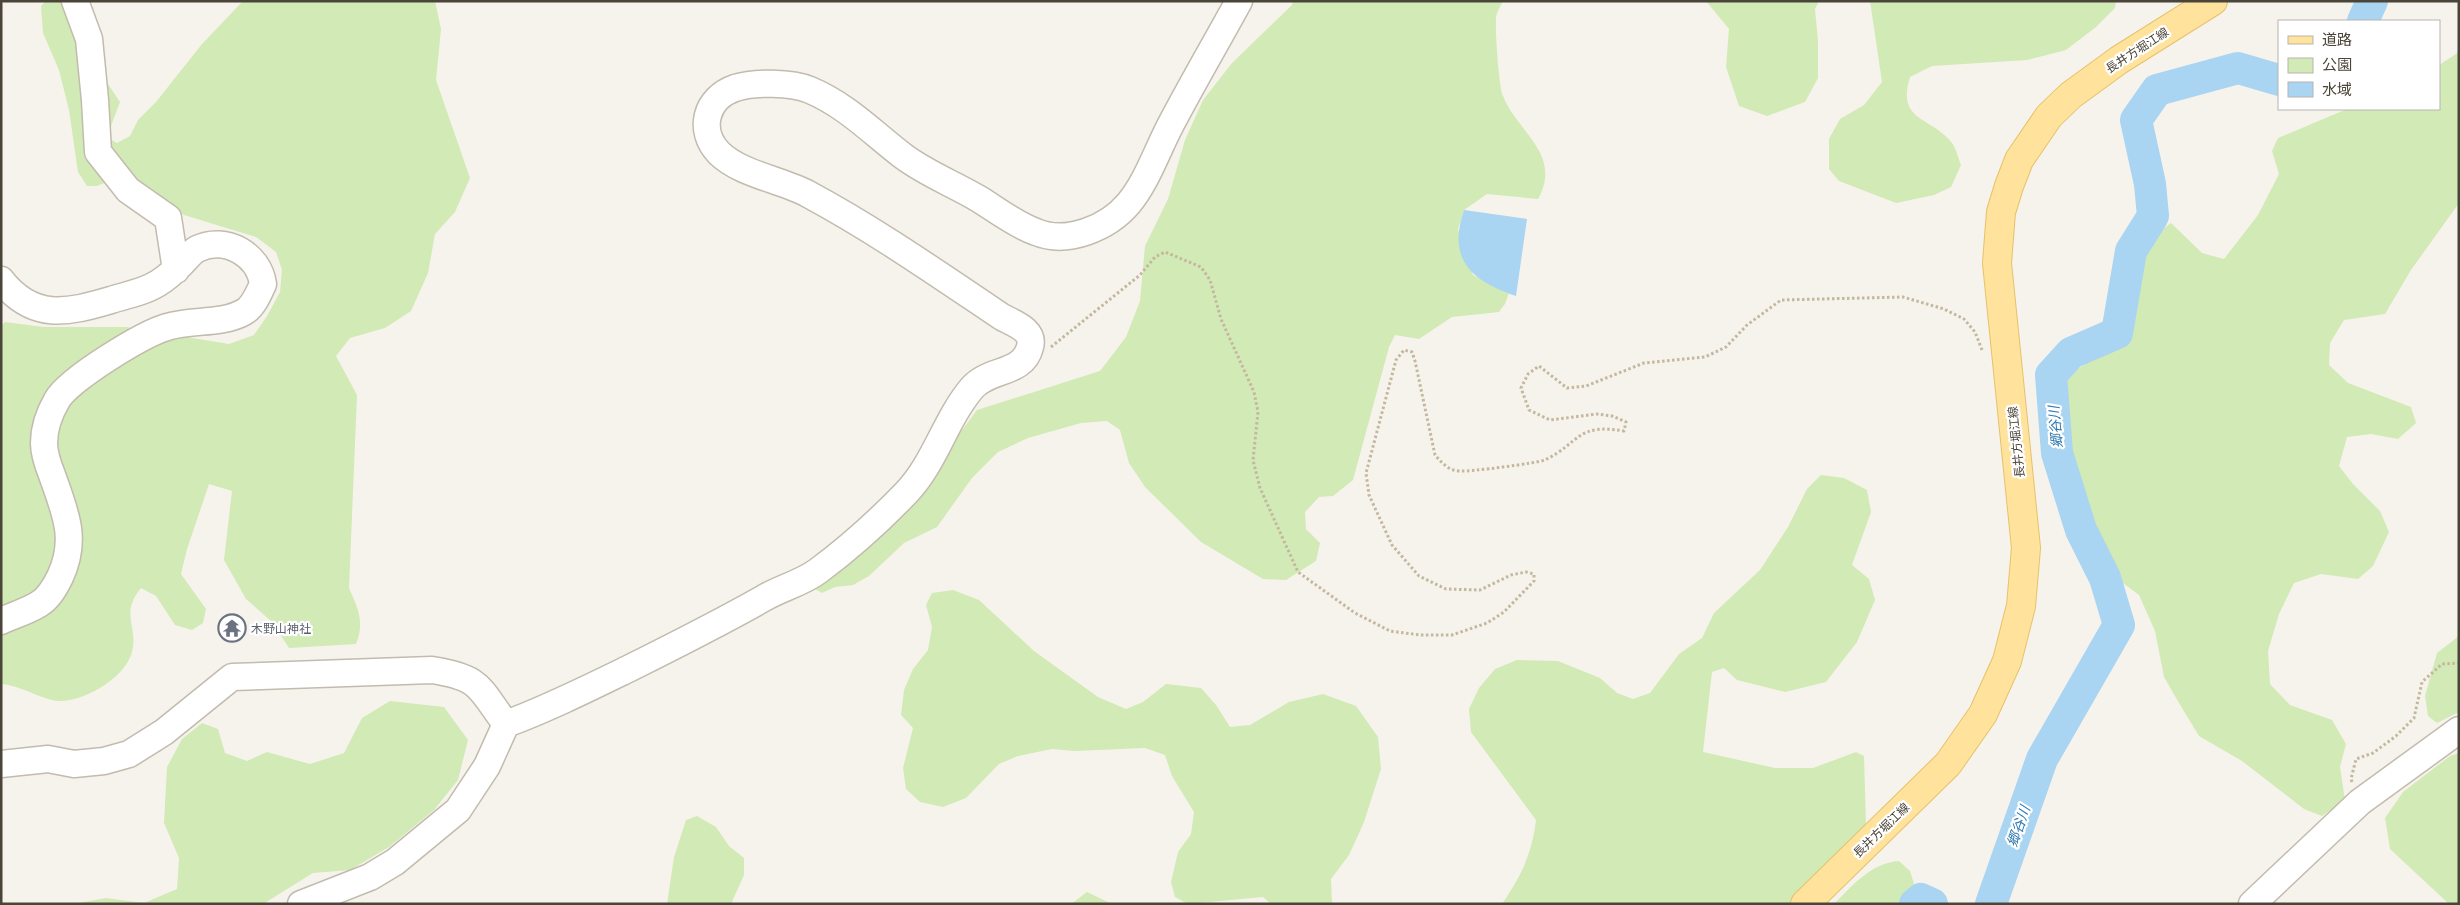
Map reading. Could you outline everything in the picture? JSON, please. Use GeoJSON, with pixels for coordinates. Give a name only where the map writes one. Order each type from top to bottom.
{"type":"FeatureCollection","features":[{"type":"Feature","properties":{"kind":"main road","name":"長井方堀江線"},"geometry":{"type":"LineString","coordinates":[[1805,904],[1948,764],[1983,714],[2007,661],[2021,606],[2026,548],[1997,263],[2001,212],[2008,186],[2020,160],[2049,116],[2071,95],[2119,60],[2214,1]]}},
{"type":"Feature","properties":{"kind":"street"},"geometry":{"type":"LineString","coordinates":[[75,1],[88,39],[95,100],[98,152],[128,190],[168,218],[176,270]]}},
{"type":"Feature","properties":{"kind":"street"},"geometry":{"type":"LineString","coordinates":[[301,904],[370,877],[395,862],[452,816],[487,766],[506,724],[556,704],[717,625],[770,595],[817,572],[857,539],[907,492],[933,455],[960,403],[974,385],[986,377],[1016,366],[1026,360],[1032,342],[1028,334],[1021,327],[1002,317],[883,238],[806,193],[748,170],[720,154],[710,140],[705,124],[711,106],[722,93],[740,87],[778,84],[808,89],[854,115],[904,157],[927,172],[969,193],[1036,233],[1059,237],[1078,233],[1109,222],[1129,203],[1151,167],[1169,128],[1238,1]]}},
{"type":"Feature","properties":{"kind":"street"},"geometry":{"type":"LineString","coordinates":[[1,280],[12,294],[26,304],[49,311],[70,311],[150,288],[176,270],[196,250],[213,244],[233,247],[250,257],[261,272],[263,284],[246,311],[229,318],[165,327],[102,361],[72,383],[58,397],[48,419],[44,443],[47,462],[68,522],[68,546],[64,567],[54,590],[40,604],[1,621]]}},
{"type":"Feature","properties":{"kind":"street"},"geometry":{"type":"LineString","coordinates":[[1,764],[48,759],[74,764],[104,761],[129,754],[164,732],[232,677],[432,670],[455,674],[473,680],[506,724]]}},
{"type":"Feature","properties":{"kind":"street"},"geometry":{"type":"LineString","coordinates":[[2252,904],[2360,802],[2459,730]]}},
{"type":"Feature","properties":{"kind":"path"},"geometry":{"type":"LineString","coordinates":[[1029,352],[1045,350],[1057,343],[1140,275],[1154,257],[1165,252],[1201,267],[1210,280],[1221,319],[1254,392],[1258,412],[1253,460],[1260,488],[1298,572],[1355,613],[1390,630],[1420,635],[1452,635],[1487,623],[1504,612],[1534,581],[1534,574],[1526,572],[1511,575],[1480,590],[1446,589],[1418,576],[1392,545],[1368,495],[1366,473],[1396,360],[1404,350],[1412,352],[1415,360],[1435,455],[1443,465],[1460,472],[1544,460],[1587,431],[1602,427],[1624,431],[1626,422],[1612,416],[1597,414],[1550,420],[1529,410],[1522,388],[1528,374],[1538,366],[1567,388],[1586,386],[1644,363],[1705,357],[1726,347],[1747,324],[1781,300],[1903,297],[1944,309],[1964,319],[1975,332],[1982,351]]}},
{"type":"Feature","properties":{"kind":"path"},"geometry":{"type":"LineString","coordinates":[[2360,802],[2351,779],[2356,759],[2373,753],[2396,736],[2414,718],[2422,682],[2442,664],[2459,663]]}},
{"type":"Feature","properties":{"kind":"green space"},"geometry":{"type":"Polygon","coordinates":[[[46,1],[65,1],[88,66],[108,84],[120,102],[111,126],[110,139],[117,143],[130,136],[138,120],[156,102],[202,44],[243,1],[435,1],[441,29],[436,80],[470,178],[455,212],[435,234],[428,273],[411,311],[385,328],[350,338],[336,356],[357,395],[349,588],[358,609],[360,622],[359,636],[356,644],[289,648],[272,622],[246,599],[224,560],[232,491],[209,484],[187,549],[181,574],[206,609],[203,623],[192,630],[175,625],[156,596],[141,588],[135,596],[130,611],[133,647],[130,657],[116,676],[105,684],[94,691],[71,700],[55,701],[16,687],[1,684],[1,326],[5,322],[44,327],[126,327],[229,344],[254,335],[280,292],[282,270],[276,252],[256,237],[184,215],[152,189],[133,180],[113,179],[97,186],[87,186],[78,172],[69,110],[59,70],[43,33],[41,6],[46,1]]]}},
{"type":"Feature","properties":{"kind":"green space"},"geometry":{"type":"Polygon","coordinates":[[[1293,1],[1503,1],[1497,14],[1496,25],[1500,82],[1503,96],[1542,156],[1545,169],[1544,183],[1538,199],[1487,194],[1464,210],[1458,229],[1473,275],[1509,293],[1505,304],[1499,312],[1452,317],[1419,339],[1395,335],[1389,347],[1353,480],[1333,496],[1319,497],[1305,512],[1306,529],[1320,543],[1316,561],[1286,580],[1263,579],[1201,542],[1145,487],[1129,463],[1120,430],[1107,421],[1081,423],[1028,438],[998,452],[972,478],[937,527],[904,543],[869,576],[853,585],[835,587],[822,593],[815,589],[827,572],[945,453],[977,410],[1100,371],[1126,337],[1140,301],[1145,246],[1168,199],[1185,140],[1203,100],[1232,63],[1292,5],[1293,1]]]}},
{"type":"Feature","properties":{"kind":"green space"},"geometry":{"type":"Polygon","coordinates":[[[1706,1],[1819,1],[1815,9],[1818,41],[1818,78],[1805,102],[1767,116],[1739,106],[1726,67],[1729,29],[1706,1]]]}},
{"type":"Feature","properties":{"kind":"green space"},"geometry":{"type":"Polygon","coordinates":[[[1870,1],[2116,1],[2115,8],[2096,27],[2066,50],[2027,60],[1932,66],[1910,77],[1907,92],[1908,102],[1912,111],[1944,134],[1956,150],[1961,165],[1951,187],[1934,195],[1896,203],[1839,181],[1829,169],[1829,139],[1840,119],[1864,105],[1882,82],[1870,1]]]}},
{"type":"Feature","properties":{"kind":"green space"},"geometry":{"type":"Polygon","coordinates":[[[2459,50],[2459,203],[2411,270],[2385,314],[2344,320],[2330,343],[2329,365],[2348,383],[2411,407],[2416,423],[2398,439],[2371,434],[2347,437],[2339,466],[2353,484],[2380,511],[2389,532],[2373,566],[2358,579],[2321,574],[2294,583],[2279,614],[2268,651],[2270,684],[2290,705],[2332,720],[2346,744],[2340,767],[2345,800],[2322,816],[2304,809],[2242,761],[2199,736],[2179,703],[2164,677],[2155,631],[2139,595],[2119,580],[2092,528],[2065,453],[2061,423],[2067,375],[2094,359],[2127,334],[2140,268],[2151,238],[2171,223],[2202,253],[2224,259],[2258,215],[2279,174],[2272,151],[2278,138],[2345,110],[2440,110],[2440,64],[2459,50]]]}},
{"type":"Feature","properties":{"kind":"green space"},"geometry":{"type":"Polygon","coordinates":[[[1821,475],[1844,478],[1867,490],[1871,512],[1852,565],[1869,579],[1875,600],[1857,642],[1826,682],[1785,692],[1737,680],[1724,668],[1712,672],[1703,752],[1775,768],[1813,768],[1856,752],[1864,756],[1866,826],[1789,904],[1502,904],[1525,864],[1532,844],[1536,820],[1471,732],[1469,709],[1479,688],[1495,669],[1517,660],[1558,661],[1600,678],[1617,693],[1633,699],[1650,693],[1679,654],[1702,638],[1714,613],[1760,570],[1788,527],[1807,489],[1821,475]]]}},
{"type":"Feature","properties":{"kind":"green space"},"geometry":{"type":"Polygon","coordinates":[[[953,590],[979,600],[1034,651],[1098,697],[1126,709],[1143,702],[1166,684],[1201,688],[1216,705],[1230,727],[1250,725],[1289,702],[1323,694],[1356,706],[1378,737],[1381,769],[1364,822],[1349,855],[1331,879],[1332,904],[1271,904],[1263,897],[1188,904],[1175,897],[1171,882],[1178,852],[1191,834],[1194,812],[1172,776],[1165,755],[1145,748],[1075,751],[1052,749],[1018,756],[999,764],[966,798],[943,807],[920,802],[906,789],[903,768],[913,728],[901,715],[904,690],[913,669],[928,650],[932,627],[926,605],[932,593],[953,590]]]}},
{"type":"Feature","properties":{"kind":"green space"},"geometry":{"type":"Polygon","coordinates":[[[2459,636],[2459,712],[2437,723],[2428,716],[2425,696],[2437,653],[2459,636]]]}},
{"type":"Feature","properties":{"kind":"green space"},"geometry":{"type":"Polygon","coordinates":[[[390,701],[444,707],[468,740],[458,780],[434,810],[389,847],[350,870],[313,873],[263,904],[73,904],[106,898],[144,903],[177,889],[179,858],[164,823],[167,767],[182,739],[202,723],[218,729],[225,753],[247,761],[267,752],[310,764],[344,753],[362,718],[390,701]]]}},
{"type":"Feature","properties":{"kind":"green space"},"geometry":{"type":"Polygon","coordinates":[[[2459,753],[2459,904],[2449,904],[2390,849],[2385,818],[2403,792],[2450,756],[2459,753]]]}},
{"type":"Feature","properties":{"kind":"green space"},"geometry":{"type":"Polygon","coordinates":[[[697,816],[716,827],[729,846],[744,858],[744,875],[731,904],[667,904],[674,857],[686,820],[697,816]]]}},
{"type":"Feature","properties":{"kind":"green space"},"geometry":{"type":"Polygon","coordinates":[[[1899,861],[1910,871],[1915,887],[1907,904],[1834,904],[1871,870],[1899,861]]]}},
{"type":"Feature","properties":{"kind":"green space"},"geometry":{"type":"Polygon","coordinates":[[[1087,892],[1112,904],[1071,904],[1087,892]]]}},
{"type":"Feature","properties":{"kind":"water"},"geometry":{"type":"Polygon","coordinates":[[[1464,210],[1527,219],[1516,296],[1486,283],[1467,266],[1461,255],[1459,242],[1464,210]]]}},
{"type":"Feature","properties":{"kind":"waterway","name":"郷谷川"},"geometry":{"type":"LineString","coordinates":[[2363,20],[2372,1]]}},
{"type":"Feature","properties":{"kind":"waterway","name":"郷谷川"},"geometry":{"type":"LineString","coordinates":[[1991,904],[2042,759],[2119,625],[2105,578],[2081,530],[2057,453],[2051,375],[2071,353],[2117,333],[2131,251],[2153,216],[2150,184],[2136,120],[2157,90],[2238,68],[2278,80]]}},
{"type":"Feature","properties":{"kind":"waterway","name":"郷谷川"},"geometry":{"type":"LineString","coordinates":[[1915,904],[1921,899],[1932,904]]}},
{"type":"Feature","properties":{"kind":"place","name":"木野山神社"},"geometry":{"type":"Point","coordinates":[232,628]}}]}
